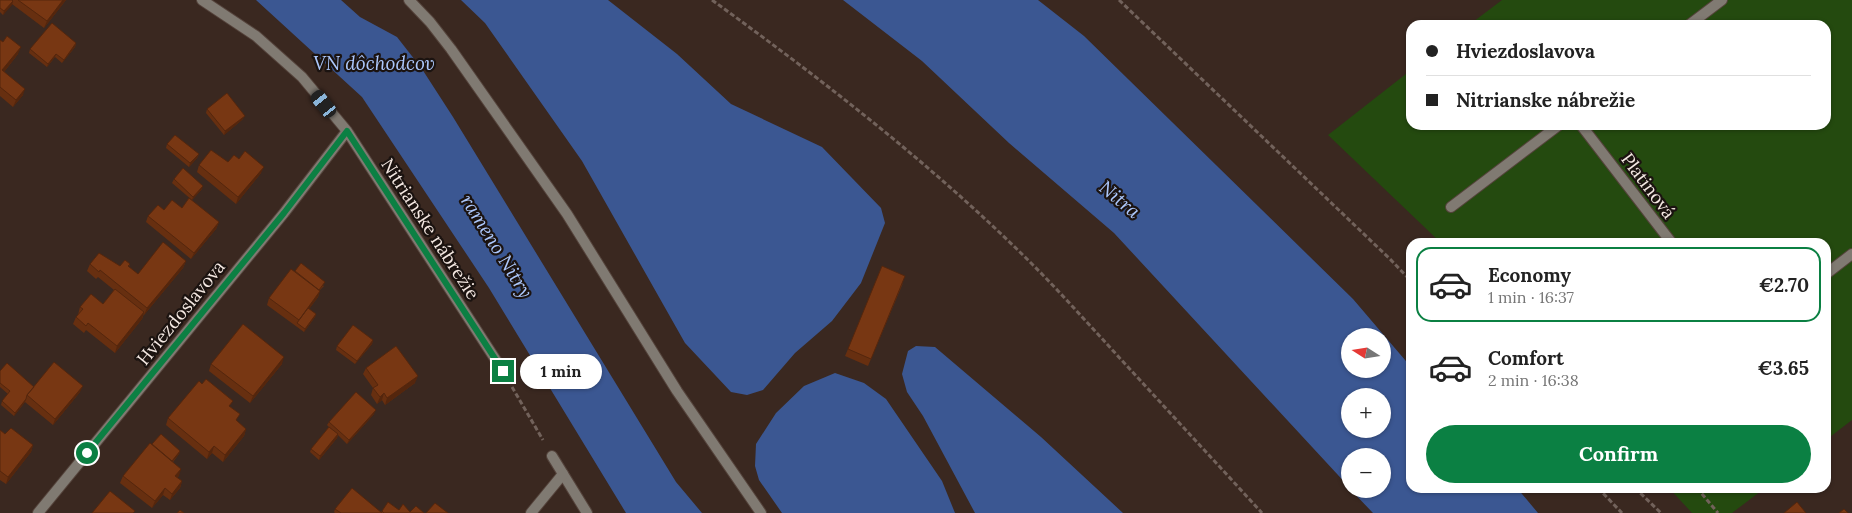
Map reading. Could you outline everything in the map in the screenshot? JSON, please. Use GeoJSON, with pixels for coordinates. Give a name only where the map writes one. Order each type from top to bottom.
{"type":"FeatureCollection","features":[{"type":"Feature","properties":{"kind":"street","name":"Nitrianske nábrežie"},"geometry":{"type":"LineString","coordinates":[[202,0],[256,36],[302,77],[347,131],[503,371]]}},
{"type":"Feature","properties":{"kind":"street"},"geometry":{"type":"LineString","coordinates":[[409,0],[430,22],[451,49],[567,214],[677,391],[761,513]]}},
{"type":"Feature","properties":{"kind":"street"},"geometry":{"type":"LineString","coordinates":[[1696,20],[1722,0]]}},
{"type":"Feature","properties":{"kind":"street"},"geometry":{"type":"LineString","coordinates":[[1452,207],[1552,130]]}},
{"type":"Feature","properties":{"kind":"street","name":"Platinová"},"geometry":{"type":"LineString","coordinates":[[1585,130],[1668,238]]}},
{"type":"Feature","properties":{"kind":"street","name":"Hviezdoslavova"},"geometry":{"type":"LineString","coordinates":[[38,513],[284,213],[347,131]]}},
{"type":"Feature","properties":{"kind":"street"},"geometry":{"type":"LineString","coordinates":[[1831,270],[1852,254]]}},
{"type":"Feature","properties":{"kind":"street"},"geometry":{"type":"LineString","coordinates":[[552,456],[587,513]]}},
{"type":"Feature","properties":{"kind":"street"},"geometry":{"type":"LineString","coordinates":[[531,513],[563,474]]}},
{"type":"Feature","properties":{"kind":"path"},"geometry":{"type":"LineString","coordinates":[[712,0],[776,46],[948,185],[1034,266],[1262,513]]}},
{"type":"Feature","properties":{"kind":"path"},"geometry":{"type":"LineString","coordinates":[[1119,0],[1406,277]]}},
{"type":"Feature","properties":{"kind":"path"},"geometry":{"type":"LineString","coordinates":[[503,371],[552,456]]}},
{"type":"Feature","properties":{"kind":"path"},"geometry":{"type":"LineString","coordinates":[[1603,493],[1622,513]]}},
{"type":"Feature","properties":{"kind":"path"},"geometry":{"type":"LineString","coordinates":[[1640,493],[1661,513]]}},
{"type":"Feature","properties":{"kind":"path"},"geometry":{"type":"LineString","coordinates":[[1701,493],[1718,513]]}},
{"type":"Feature","properties":{"kind":"green space"},"geometry":{"type":"Polygon","coordinates":[[[1502,0],[1852,0],[1852,420],[1831,436],[1831,238],[1436,238],[1328,135],[1406,74],[1406,130],[1831,130],[1831,20],[1476,20],[1502,0]]]}},
{"type":"Feature","properties":{"kind":"green space"},"geometry":{"type":"Polygon","coordinates":[[[1674,493],[1758,493],[1732,513],[1692,513],[1674,493]]]}},
{"type":"Feature","properties":{"kind":"water","name":"VN dôchodcov"},"geometry":{"type":"Polygon","coordinates":[[[256,0],[341,0],[360,17],[397,37],[422,69],[453,117],[676,482],[702,513],[626,513],[489,288],[362,97],[256,0]]]}},
{"type":"Feature","properties":{"kind":"water"},"geometry":{"type":"Polygon","coordinates":[[[461,0],[608,0],[677,54],[731,104],[822,147],[881,208],[885,223],[861,283],[832,321],[795,353],[763,390],[747,395],[731,392],[685,343],[582,161],[485,23],[461,0]]]}},
{"type":"Feature","properties":{"kind":"water","name":"Nitra"},"geometry":{"type":"Polygon","coordinates":[[[843,0],[1038,0],[1084,36],[1353,299],[1378,328],[1341,328],[1341,378],[1391,378],[1391,344],[1406,361],[1406,493],[1521,493],[1538,513],[1373,513],[1359,498],[1391,498],[1391,448],[1341,448],[1341,478],[1114,233],[1009,143],[922,61],[843,0]]]}},
{"type":"Feature","properties":{"kind":"water"},"geometry":{"type":"Polygon","coordinates":[[[916,346],[935,347],[1041,437],[1123,513],[975,513],[923,416],[907,392],[902,374],[908,351],[916,346]]]}},
{"type":"Feature","properties":{"kind":"water"},"geometry":{"type":"Polygon","coordinates":[[[835,373],[864,383],[886,399],[942,481],[955,513],[782,513],[759,480],[755,466],[756,444],[776,413],[804,386],[835,373]]]}},
{"type":"Feature","properties":{"kind":"building"},"geometry":{"type":"Polygon","coordinates":[[[0,0],[13,1],[4,11],[0,8],[0,0]]]}},
{"type":"Feature","properties":{"kind":"building"},"geometry":{"type":"Polygon","coordinates":[[[18,0],[63,0],[47,21],[18,0]]]}},
{"type":"Feature","properties":{"kind":"building"},"geometry":{"type":"Polygon","coordinates":[[[52,23],[76,43],[64,60],[56,54],[48,64],[30,49],[52,23]]]}},
{"type":"Feature","properties":{"kind":"building"},"geometry":{"type":"Polygon","coordinates":[[[7,36],[21,47],[2,70],[25,89],[16,100],[0,87],[0,40],[3,42],[7,36]]]}},
{"type":"Feature","properties":{"kind":"building"},"geometry":{"type":"Polygon","coordinates":[[[227,93],[245,116],[225,131],[207,109],[227,93]]]}},
{"type":"Feature","properties":{"kind":"building"},"geometry":{"type":"Polygon","coordinates":[[[175,135],[199,154],[190,163],[167,144],[175,135]]]}},
{"type":"Feature","properties":{"kind":"building"},"geometry":{"type":"Polygon","coordinates":[[[211,150],[228,162],[234,155],[239,159],[245,151],[264,167],[238,197],[199,165],[211,150]]]}},
{"type":"Feature","properties":{"kind":"building"},"geometry":{"type":"Polygon","coordinates":[[[183,168],[203,186],[193,197],[174,179],[183,168]]]}},
{"type":"Feature","properties":{"kind":"building"},"geometry":{"type":"Polygon","coordinates":[[[189,198],[219,222],[194,253],[148,216],[158,205],[164,210],[172,200],[182,208],[189,198]]]}},
{"type":"Feature","properties":{"kind":"building"},"geometry":{"type":"Polygon","coordinates":[[[163,242],[186,261],[147,308],[90,264],[99,253],[120,266],[125,260],[130,264],[128,266],[138,274],[163,242]]]}},
{"type":"Feature","properties":{"kind":"building"},"geometry":{"type":"Polygon","coordinates":[[[301,263],[325,282],[319,290],[295,271],[301,263]]]}},
{"type":"Feature","properties":{"kind":"building"},"geometry":{"type":"Polygon","coordinates":[[[882,266],[905,276],[871,359],[848,349],[882,266]]]}},
{"type":"Feature","properties":{"kind":"building"},"geometry":{"type":"Polygon","coordinates":[[[291,269],[320,291],[299,320],[269,298],[291,269]]]}},
{"type":"Feature","properties":{"kind":"building"},"geometry":{"type":"Polygon","coordinates":[[[115,289],[144,312],[117,346],[88,323],[86,326],[76,317],[83,309],[80,307],[91,294],[103,304],[115,289]]]}},
{"type":"Feature","properties":{"kind":"building"},"geometry":{"type":"Polygon","coordinates":[[[308,308],[316,314],[305,329],[297,323],[308,308]]]}},
{"type":"Feature","properties":{"kind":"building"},"geometry":{"type":"Polygon","coordinates":[[[243,324],[284,357],[253,396],[211,364],[243,324]]]}},
{"type":"Feature","properties":{"kind":"building"},"geometry":{"type":"Polygon","coordinates":[[[353,325],[373,340],[357,361],[337,346],[353,325]]]}},
{"type":"Feature","properties":{"kind":"building"},"geometry":{"type":"Polygon","coordinates":[[[396,346],[418,376],[387,398],[384,393],[380,397],[373,388],[378,385],[366,368],[396,346]]]}},
{"type":"Feature","properties":{"kind":"building"},"geometry":{"type":"Polygon","coordinates":[[[54,362],[83,386],[55,419],[27,395],[54,362]]]}},
{"type":"Feature","properties":{"kind":"building"},"geometry":{"type":"Polygon","coordinates":[[[7,363],[34,387],[15,413],[2,401],[10,391],[0,383],[0,371],[7,363]]]}},
{"type":"Feature","properties":{"kind":"building"},"geometry":{"type":"Polygon","coordinates":[[[206,379],[233,401],[229,406],[240,414],[236,420],[246,429],[225,455],[214,446],[209,452],[168,418],[199,381],[202,384],[206,379]]]}},
{"type":"Feature","properties":{"kind":"building"},"geometry":{"type":"Polygon","coordinates":[[[356,392],[376,410],[349,440],[329,422],[356,392]]]}},
{"type":"Feature","properties":{"kind":"building"},"geometry":{"type":"Polygon","coordinates":[[[329,427],[338,434],[320,456],[311,449],[329,427]]]}},
{"type":"Feature","properties":{"kind":"building"},"geometry":{"type":"Polygon","coordinates":[[[11,428],[33,445],[8,477],[0,471],[0,430],[5,434],[11,428]]]}},
{"type":"Feature","properties":{"kind":"building"},"geometry":{"type":"Polygon","coordinates":[[[161,434],[180,451],[172,461],[152,444],[161,434]]]}},
{"type":"Feature","properties":{"kind":"building"},"geometry":{"type":"Polygon","coordinates":[[[150,443],[181,469],[175,476],[182,481],[172,494],[165,488],[155,501],[123,476],[150,443]]]}},
{"type":"Feature","properties":{"kind":"building"},"geometry":{"type":"Polygon","coordinates":[[[352,488],[382,513],[341,513],[335,509],[352,488]]]}},
{"type":"Feature","properties":{"kind":"building"},"geometry":{"type":"Polygon","coordinates":[[[110,491],[135,511],[133,513],[92,513],[110,491]]]}},
{"type":"Feature","properties":{"kind":"building"},"geometry":{"type":"Polygon","coordinates":[[[388,502],[399,510],[403,504],[410,512],[416,506],[424,513],[384,513],[382,511],[388,502]]]}},
{"type":"Feature","properties":{"kind":"building"},"geometry":{"type":"Polygon","coordinates":[[[1797,502],[1806,513],[1784,513],[1797,502]]]}},
{"type":"Feature","properties":{"kind":"building"},"geometry":{"type":"Polygon","coordinates":[[[435,503],[448,513],[426,513],[435,503]]]}},
{"type":"Feature","properties":{"kind":"building"},"geometry":{"type":"Polygon","coordinates":[[[1844,509],[1848,513],[1839,513],[1844,509]]]}},
{"type":"Feature","properties":{"kind":"route"},"geometry":{"type":"LineString","coordinates":[[87,453],[284,213],[347,131],[503,371]]}},
{"type":"Feature","properties":{"kind":"water label","name":"rameno Nitry"},"geometry":{"type":"Point","coordinates":[497,246]}}]}
